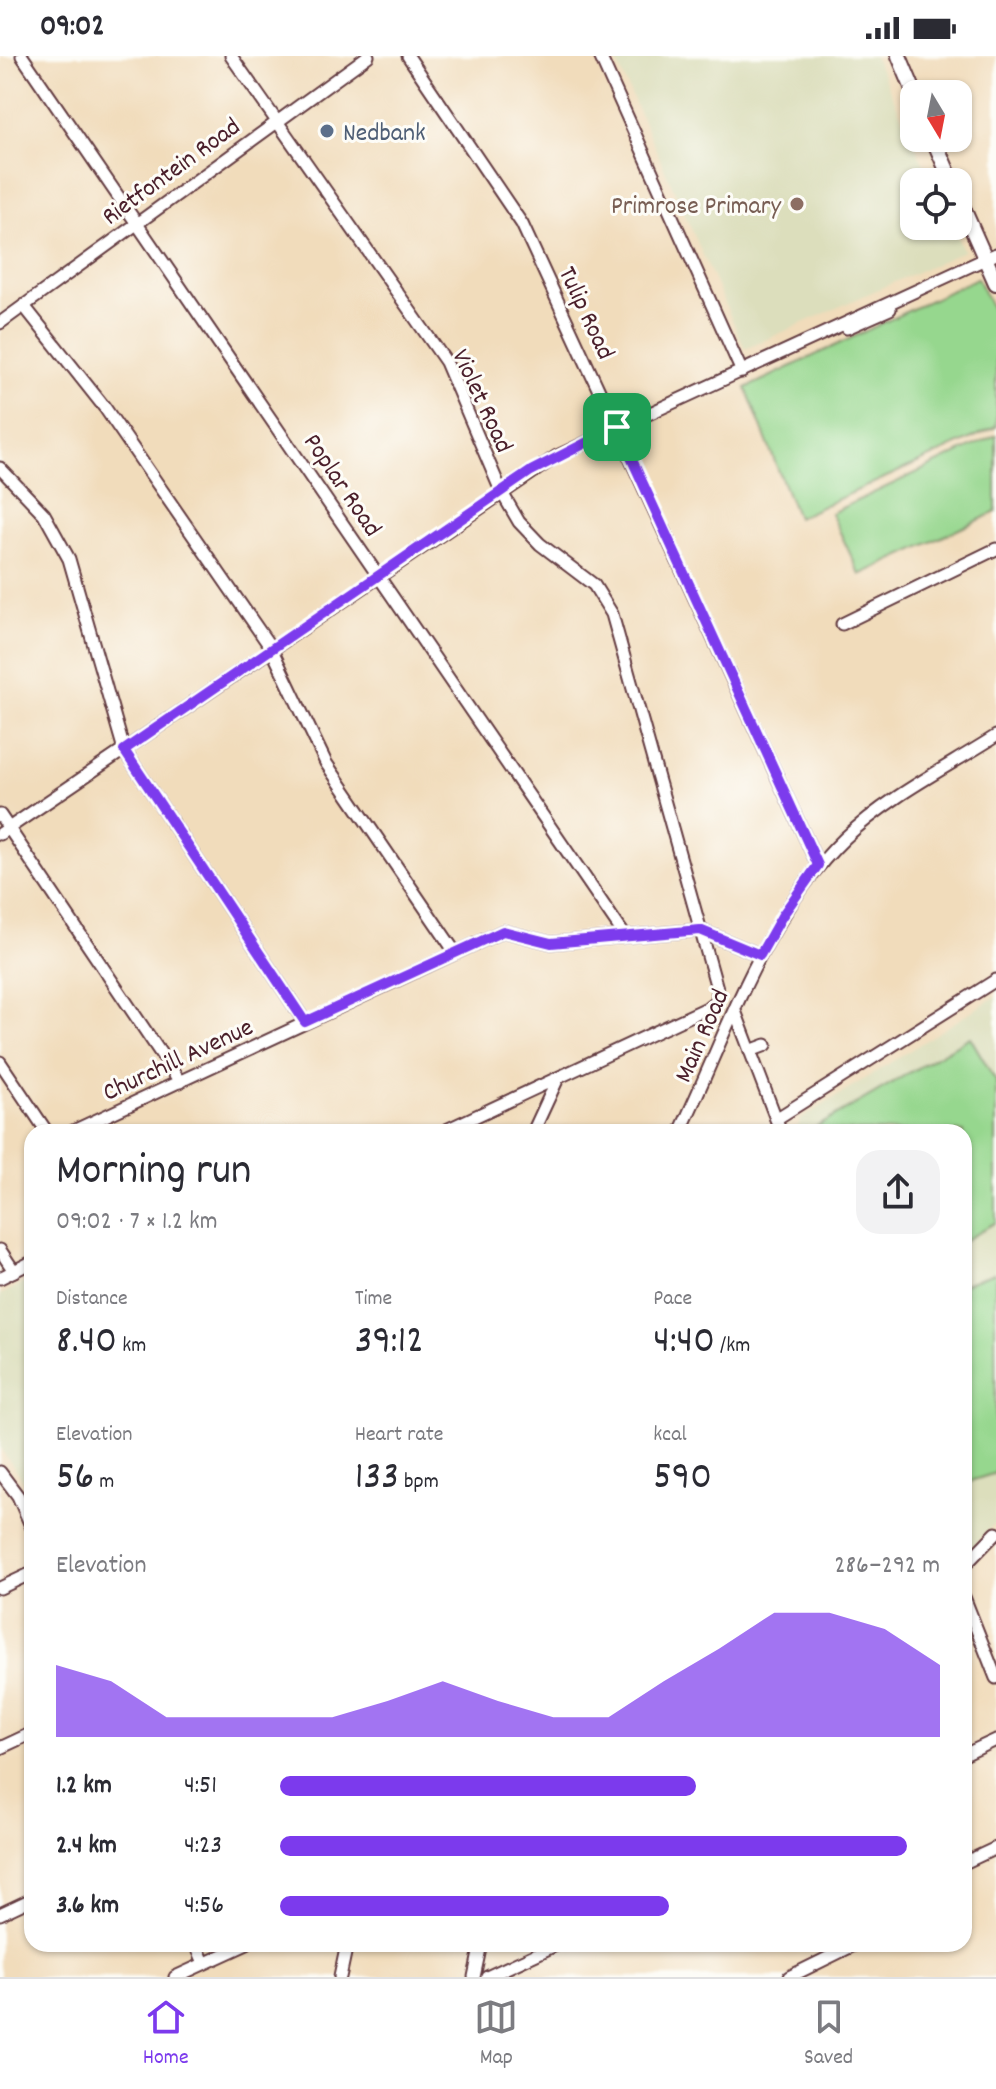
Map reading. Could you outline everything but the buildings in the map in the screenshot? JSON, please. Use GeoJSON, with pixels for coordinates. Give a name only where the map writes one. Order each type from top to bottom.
{"type":"FeatureCollection","features":[{"type":"Feature","properties":{"kind":"main road"},"geometry":{"type":"LineString","coordinates":[[899,56],[909,80]]}},
{"type":"Feature","properties":{"kind":"main road"},"geometry":{"type":"LineString","coordinates":[[972,223],[990,257],[996,283]]}},
{"type":"Feature","properties":{"kind":"street","name":"Violet Road"},"geometry":{"type":"LineString","coordinates":[[231,56],[446,362],[501,491],[528,534],[594,585],[612,614],[717,986],[716,1001],[558,1077]]}},
{"type":"Feature","properties":{"kind":"street","name":"Tulip Road"},"geometry":{"type":"LineString","coordinates":[[408,56],[522,224],[818,865]]}},
{"type":"Feature","properties":{"kind":"street"},"geometry":{"type":"LineString","coordinates":[[600,56],[742,372]]}},
{"type":"Feature","properties":{"kind":"street","name":"Poplar Road"},"geometry":{"type":"LineString","coordinates":[[27,57],[625,936]]}},
{"type":"Feature","properties":{"kind":"street","name":"Rietfontein Road"},"geometry":{"type":"LineString","coordinates":[[4,320],[364,57]]}},
{"type":"Feature","properties":{"kind":"street"},"geometry":{"type":"LineString","coordinates":[[4,831],[501,491],[557,456],[805,343],[875,316],[906,297],[990,257]]}},
{"type":"Feature","properties":{"kind":"street"},"geometry":{"type":"LineString","coordinates":[[0,304],[4,320]]}},
{"type":"Feature","properties":{"kind":"street"},"geometry":{"type":"LineString","coordinates":[[24,306],[105,408],[271,648],[326,763],[455,952]]}},
{"type":"Feature","properties":{"kind":"street"},"geometry":{"type":"LineString","coordinates":[[0,468],[44,514],[69,559],[124,750],[305,1022]]}},
{"type":"Feature","properties":{"kind":"street"},"geometry":{"type":"LineString","coordinates":[[842,624],[996,549]]}},
{"type":"Feature","properties":{"kind":"street"},"geometry":{"type":"LineString","coordinates":[[760,955],[782,916],[818,865],[864,822],[996,736]]}},
{"type":"Feature","properties":{"kind":"street"},"geometry":{"type":"LineString","coordinates":[[0,815],[4,831],[180,1082]]}},
{"type":"Feature","properties":{"kind":"street","name":"Churchill Avenue"},"geometry":{"type":"LineString","coordinates":[[88,1124],[503,931],[551,943],[700,930],[760,955]]}},
{"type":"Feature","properties":{"kind":"street","name":"Main Road"},"geometry":{"type":"LineString","coordinates":[[684,1124],[760,955]]}},
{"type":"Feature","properties":{"kind":"street"},"geometry":{"type":"LineString","coordinates":[[776,1119],[996,980]]}},
{"type":"Feature","properties":{"kind":"street"},"geometry":{"type":"LineString","coordinates":[[735,1011],[778,1124]]}},
{"type":"Feature","properties":{"kind":"street"},"geometry":{"type":"LineString","coordinates":[[750,1051],[766,1045]]}},
{"type":"Feature","properties":{"kind":"street"},"geometry":{"type":"LineString","coordinates":[[0,1062],[42,1124]]}},
{"type":"Feature","properties":{"kind":"street"},"geometry":{"type":"LineString","coordinates":[[459,1124],[558,1077]]}},
{"type":"Feature","properties":{"kind":"street"},"geometry":{"type":"LineString","coordinates":[[537,1124],[558,1077]]}},
{"type":"Feature","properties":{"kind":"street"},"geometry":{"type":"LineString","coordinates":[[0,1250],[14,1271]]}},
{"type":"Feature","properties":{"kind":"street"},"geometry":{"type":"LineString","coordinates":[[0,1278],[24,1266]]}},
{"type":"Feature","properties":{"kind":"street"},"geometry":{"type":"LineString","coordinates":[[0,1472],[24,1510]]}},
{"type":"Feature","properties":{"kind":"street"},"geometry":{"type":"LineString","coordinates":[[972,1558],[996,1533]]}},
{"type":"Feature","properties":{"kind":"street"},"geometry":{"type":"LineString","coordinates":[[0,1588],[24,1577]]}},
{"type":"Feature","properties":{"kind":"street"},"geometry":{"type":"LineString","coordinates":[[972,1620],[996,1678]]}},
{"type":"Feature","properties":{"kind":"street"},"geometry":{"type":"LineString","coordinates":[[0,1748],[24,1737]]}},
{"type":"Feature","properties":{"kind":"street"},"geometry":{"type":"LineString","coordinates":[[972,1751],[996,1740]]}},
{"type":"Feature","properties":{"kind":"street"},"geometry":{"type":"LineString","coordinates":[[972,1859],[996,1848]]}},
{"type":"Feature","properties":{"kind":"street"},"geometry":{"type":"LineString","coordinates":[[0,1914],[24,1903]]}},
{"type":"Feature","properties":{"kind":"street"},"geometry":{"type":"LineString","coordinates":[[199,1952],[204,1963]]}},
{"type":"Feature","properties":{"kind":"street"},"geometry":{"type":"LineString","coordinates":[[175,1977],[229,1952]]}},
{"type":"Feature","properties":{"kind":"street"},"geometry":{"type":"LineString","coordinates":[[340,1977],[345,1952]]}},
{"type":"Feature","properties":{"kind":"street"},"geometry":{"type":"LineString","coordinates":[[474,1977],[479,1952]]}},
{"type":"Feature","properties":{"kind":"street"},"geometry":{"type":"LineString","coordinates":[[487,1977],[541,1952]]}},
{"type":"Feature","properties":{"kind":"street"},"geometry":{"type":"LineString","coordinates":[[789,1977],[840,1952]]}},
{"type":"Feature","properties":{"kind":"shaded area","name":"Primrose Primary"},"geometry":{"type":"Polygon","coordinates":[[[614,56],[874,56],[900,112],[900,152],[918,152],[926,168],[900,168],[900,240],[959,240],[964,251],[745,349],[614,56]]]}},
{"type":"Feature","properties":{"kind":"shaded area"},"geometry":{"type":"Polygon","coordinates":[[[996,996],[996,1522],[972,1547],[972,1124],[799,1124],[801,1119],[996,996]]]}},
{"type":"Feature","properties":{"kind":"shaded area"},"geometry":{"type":"Polygon","coordinates":[[[24,1283],[24,1482],[0,1448],[0,1295],[24,1283]]]}},
{"type":"Feature","properties":{"kind":"green space"},"geometry":{"type":"Polygon","coordinates":[[[977,278],[996,317],[996,427],[797,518],[746,388],[977,278]]]}},
{"type":"Feature","properties":{"kind":"green space"},"geometry":{"type":"Polygon","coordinates":[[[996,435],[996,512],[860,575],[831,513],[996,435]]]}},
{"type":"Feature","properties":{"kind":"green space"},"geometry":{"type":"Polygon","coordinates":[[[970,1037],[996,1081],[996,1222],[972,1236],[972,1124],[822,1124],[970,1037]]]}},
{"type":"Feature","properties":{"kind":"green space"},"geometry":{"type":"Polygon","coordinates":[[[995,1273],[996,1473],[972,1480],[972,1281],[995,1273]]]}},
{"type":"Feature","properties":{"kind":"place","name":"Nedbank"},"geometry":{"type":"Point","coordinates":[327,131]}},
{"type":"Feature","properties":{"kind":"place","name":"Primrose Primary"},"geometry":{"type":"Point","coordinates":[797,204]}},
{"type":"Feature","properties":{"kind":"route"},"geometry":{"type":"LineString","coordinates":[[617,427],[717,651],[818,865],[782,916],[760,955],[700,930],[551,943],[503,931],[305,1022],[124,750],[531,471],[617,427]]}}]}
